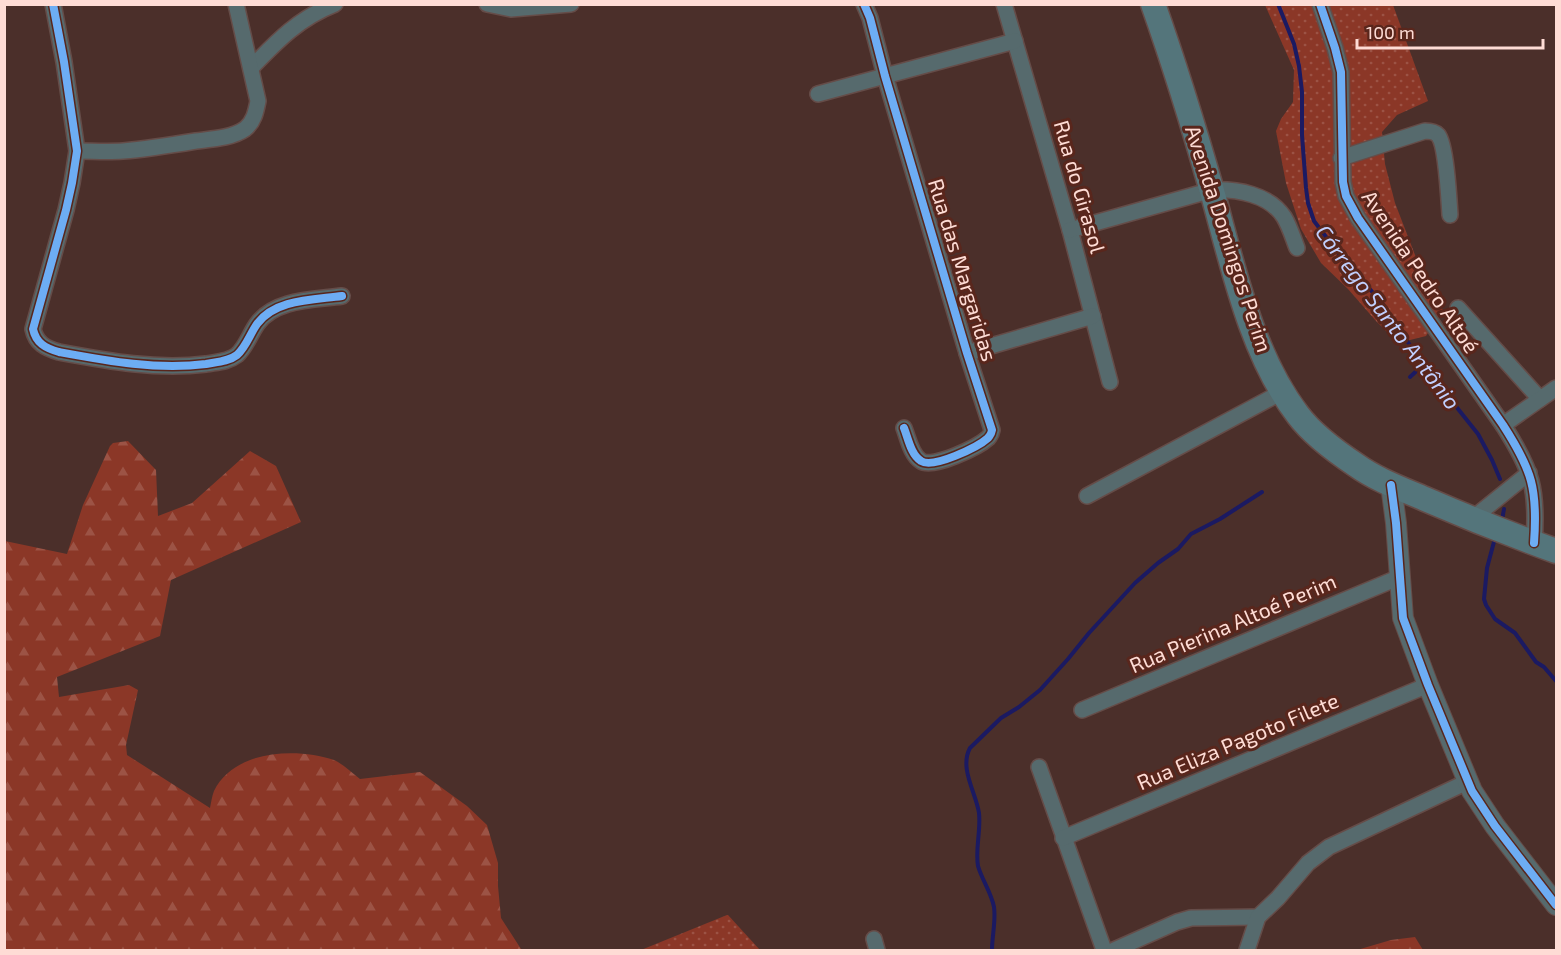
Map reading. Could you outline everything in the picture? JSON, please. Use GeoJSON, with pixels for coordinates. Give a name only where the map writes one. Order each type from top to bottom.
{"type":"FeatureCollection","features":[{"type":"Feature","properties":{"kind":"main road","name":"Avenida Domingos Perim"},"geometry":{"type":"LineString","coordinates":[[1153,4],[1212,190],[1245,306],[1264,356],[1282,392],[1307,426],[1358,467],[1375,477],[1480,522],[1557,551]]}},
{"type":"Feature","properties":{"kind":"street"},"geometry":{"type":"LineString","coordinates":[[53,4],[77,151],[66,210],[33,329],[34,337],[44,346],[59,352],[156,366],[188,366],[227,360],[236,355],[245,346],[257,324],[275,308],[292,303],[342,296]]}},
{"type":"Feature","properties":{"kind":"street"},"geometry":{"type":"LineString","coordinates":[[77,151],[123,151],[215,138],[238,133],[247,128],[256,113],[258,100],[236,4]]}},
{"type":"Feature","properties":{"kind":"street"},"geometry":{"type":"LineString","coordinates":[[251,68],[290,30],[307,17],[335,4]]}},
{"type":"Feature","properties":{"kind":"street"},"geometry":{"type":"LineString","coordinates":[[487,4],[511,9],[571,4]]}},
{"type":"Feature","properties":{"kind":"street","name":"Rua das Margaridas"},"geometry":{"type":"LineString","coordinates":[[864,4],[992,430],[987,438],[974,447],[944,460],[927,464],[914,454],[904,428]]}},
{"type":"Feature","properties":{"kind":"street","name":"Rua do Girasol"},"geometry":{"type":"LineString","coordinates":[[1004,4],[1070,230],[1110,382]]}},
{"type":"Feature","properties":{"kind":"street","name":"Avenida Pedro Altoé"},"geometry":{"type":"LineString","coordinates":[[1320,4],[1341,72],[1341,158],[1346,196],[1523,457],[1536,502],[1536,516],[1524,539]]}},
{"type":"Feature","properties":{"kind":"street"},"geometry":{"type":"LineString","coordinates":[[818,94],[1015,41]]}},
{"type":"Feature","properties":{"kind":"street"},"geometry":{"type":"LineString","coordinates":[[1341,158],[1425,131],[1434,132],[1443,146],[1450,215]]}},
{"type":"Feature","properties":{"kind":"street"},"geometry":{"type":"LineString","coordinates":[[1070,230],[1212,190],[1239,191],[1268,202],[1283,215],[1297,248]]}},
{"type":"Feature","properties":{"kind":"street"},"geometry":{"type":"LineString","coordinates":[[1458,308],[1540,399]]}},
{"type":"Feature","properties":{"kind":"street"},"geometry":{"type":"LineString","coordinates":[[967,353],[1093,316]]}},
{"type":"Feature","properties":{"kind":"street"},"geometry":{"type":"LineString","coordinates":[[1503,425],[1557,388]]}},
{"type":"Feature","properties":{"kind":"street"},"geometry":{"type":"LineString","coordinates":[[1087,496],[1282,392]]}},
{"type":"Feature","properties":{"kind":"street"},"geometry":{"type":"LineString","coordinates":[[1480,522],[1529,473]]}},
{"type":"Feature","properties":{"kind":"street"},"geometry":{"type":"LineString","coordinates":[[1391,484],[1403,618],[1428,685],[1467,782],[1481,807],[1557,905]]}},
{"type":"Feature","properties":{"kind":"street","name":"Rua Pierina Altoé Perim"},"geometry":{"type":"LineString","coordinates":[[1082,710],[1400,577]]}},
{"type":"Feature","properties":{"kind":"street","name":"Rua Eliza Pagoto Filete"},"geometry":{"type":"LineString","coordinates":[[1063,838],[1428,685]]}},
{"type":"Feature","properties":{"kind":"street"},"geometry":{"type":"LineString","coordinates":[[1039,767],[1104,951]]}},
{"type":"Feature","properties":{"kind":"street"},"geometry":{"type":"LineString","coordinates":[[1247,951],[1258,917],[1308,863],[1329,847],[1467,782]]}},
{"type":"Feature","properties":{"kind":"street"},"geometry":{"type":"LineString","coordinates":[[1114,951],[1169,925],[1191,918],[1258,917]]}},
{"type":"Feature","properties":{"kind":"green space"},"geometry":{"type":"Polygon","coordinates":[[[1265,5],[1393,5],[1428,101],[1397,115],[1382,132],[1385,164],[1395,203],[1422,273],[1443,310],[1426,336],[1398,343],[1321,263],[1301,229],[1286,183],[1276,131],[1293,102],[1294,70],[1265,5]]]}},
{"type":"Feature","properties":{"kind":"green space"},"geometry":{"type":"Polygon","coordinates":[[[128,441],[156,470],[158,516],[192,503],[250,451],[276,466],[301,522],[171,580],[160,636],[57,677],[59,697],[129,685],[138,690],[126,745],[127,755],[210,808],[214,791],[223,777],[236,767],[267,755],[285,753],[319,756],[334,760],[360,779],[420,772],[467,806],[487,825],[498,863],[501,918],[521,949],[524,950],[5,950],[5,541],[67,554],[83,505],[110,446],[113,443],[128,441]]]}},
{"type":"Feature","properties":{"kind":"green space"},"geometry":{"type":"Polygon","coordinates":[[[727,915],[760,950],[641,950],[727,915]]]}},
{"type":"Feature","properties":{"kind":"green space"},"geometry":{"type":"Polygon","coordinates":[[[1415,937],[1423,950],[1357,950],[1391,940],[1415,937]]]}},
{"type":"Feature","properties":{"kind":"waterway","name":"Córrego Santo Antônio"},"geometry":{"type":"LineString","coordinates":[[1278,4],[1294,44],[1299,66],[1306,188],[1314,221],[1339,254],[1382,303],[1423,365],[1478,434],[1500,479]]}},
{"type":"Feature","properties":{"kind":"waterway"},"geometry":{"type":"LineString","coordinates":[[1410,377],[1423,365]]}},
{"type":"Feature","properties":{"kind":"waterway"},"geometry":{"type":"LineString","coordinates":[[992,950],[994,907],[978,866],[979,813],[966,764],[970,748],[1001,718],[1040,690],[1135,583],[1178,549],[1191,534],[1220,519],[1262,492]]}},
{"type":"Feature","properties":{"kind":"waterway","name":"Córrego Santo Antônio"},"geometry":{"type":"LineString","coordinates":[[1502,520],[1504,509]]}},
{"type":"Feature","properties":{"kind":"waterway","name":"Córrego Santo Antônio"},"geometry":{"type":"LineString","coordinates":[[1495,538],[1487,568],[1484,599],[1486,605],[1495,619],[1515,633],[1536,662],[1544,667],[1556,681]]}},
{"type":"Feature","properties":{"kind":"cycle path"},"geometry":{"type":"LineString","coordinates":[[53,4],[77,151],[66,210],[33,329],[39,341],[45,347],[59,352],[114,361],[169,366],[206,364],[237,355],[257,324],[274,310],[295,302],[342,296]]}},
{"type":"Feature","properties":{"kind":"cycle path"},"geometry":{"type":"LineString","coordinates":[[864,4],[992,430],[988,438],[975,447],[945,460],[927,463],[915,455],[904,428]]}},
{"type":"Feature","properties":{"kind":"cycle path"},"geometry":{"type":"LineString","coordinates":[[1320,4],[1341,72],[1343,182],[1346,196],[1358,218],[1503,425],[1521,455],[1534,494],[1534,543]]}},
{"type":"Feature","properties":{"kind":"cycle path"},"geometry":{"type":"LineString","coordinates":[[1391,485],[1403,618],[1428,685],[1472,791],[1495,826],[1556,905]]}}]}
